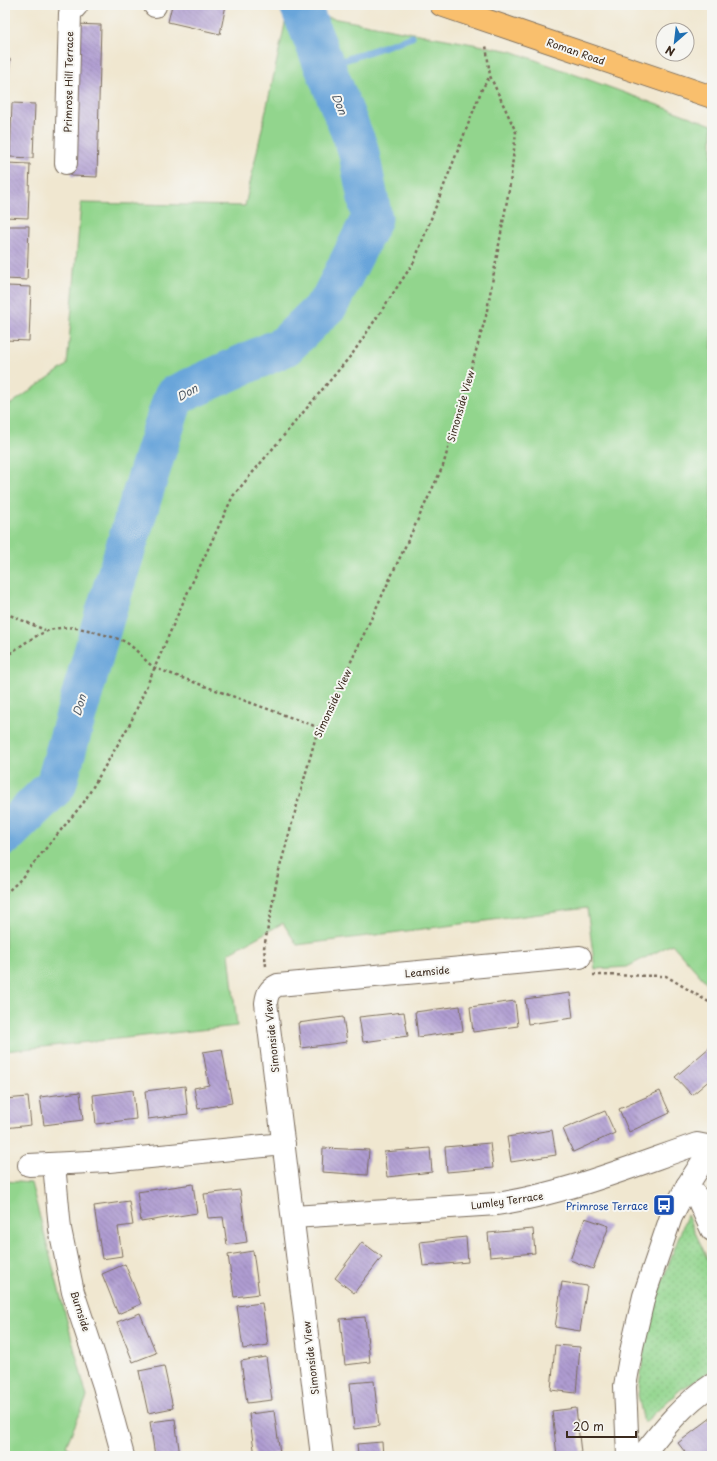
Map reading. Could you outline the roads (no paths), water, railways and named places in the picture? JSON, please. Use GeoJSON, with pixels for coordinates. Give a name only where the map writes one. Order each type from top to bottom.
{"type":"FeatureCollection","features":[{"type":"Feature","properties":{"kind":"main road","name":"Roman Road"},"geometry":{"type":"LineString","coordinates":[[441,5],[712,97]]}},
{"type":"Feature","properties":{"kind":"street","name":"Primrose Hill Terrace"},"geometry":{"type":"LineString","coordinates":[[66,163],[70,13],[77,5]]}},
{"type":"Feature","properties":{"kind":"street","name":"Leamside"},"geometry":{"type":"LineString","coordinates":[[274,987],[296,983],[580,957]]}},
{"type":"Feature","properties":{"kind":"street","name":"Simonside View"},"geometry":{"type":"LineString","coordinates":[[274,987],[266,995],[266,1003],[322,1456]]}},
{"type":"Feature","properties":{"kind":"street"},"geometry":{"type":"LineString","coordinates":[[29,1165],[109,1161],[284,1144]]}},
{"type":"Feature","properties":{"kind":"street","name":"Lumley Terrace"},"geometry":{"type":"LineString","coordinates":[[293,1217],[482,1205],[526,1199],[559,1192],[697,1144],[712,1147]]}},
{"type":"Feature","properties":{"kind":"street"},"geometry":{"type":"LineString","coordinates":[[628,1456],[625,1386],[632,1347],[644,1296],[671,1217],[687,1186],[712,1147]]}},
{"type":"Feature","properties":{"kind":"street","name":"Burnside"},"geometry":{"type":"LineString","coordinates":[[54,1164],[60,1229],[74,1292],[104,1386],[123,1456]]}},
{"type":"Feature","properties":{"kind":"street"},"geometry":{"type":"LineString","coordinates":[[687,1186],[697,1197],[712,1230]]}},
{"type":"Feature","properties":{"kind":"street"},"geometry":{"type":"LineString","coordinates":[[642,1456],[663,1428],[690,1402],[712,1385]]}},
{"type":"Feature","properties":{"kind":"waterway","name":"Don"},"geometry":{"type":"LineString","coordinates":[[5,835],[56,785],[103,621],[174,396],[285,346],[329,303],[372,218],[358,149],[300,5]]}},
{"type":"Feature","properties":{"kind":"waterway"},"geometry":{"type":"LineString","coordinates":[[324,67],[412,37]]}},
{"type":"Feature","properties":{"kind":"place","name":"Primrose Terrace"},"geometry":{"type":"Point","coordinates":[664,1205]}}]}
